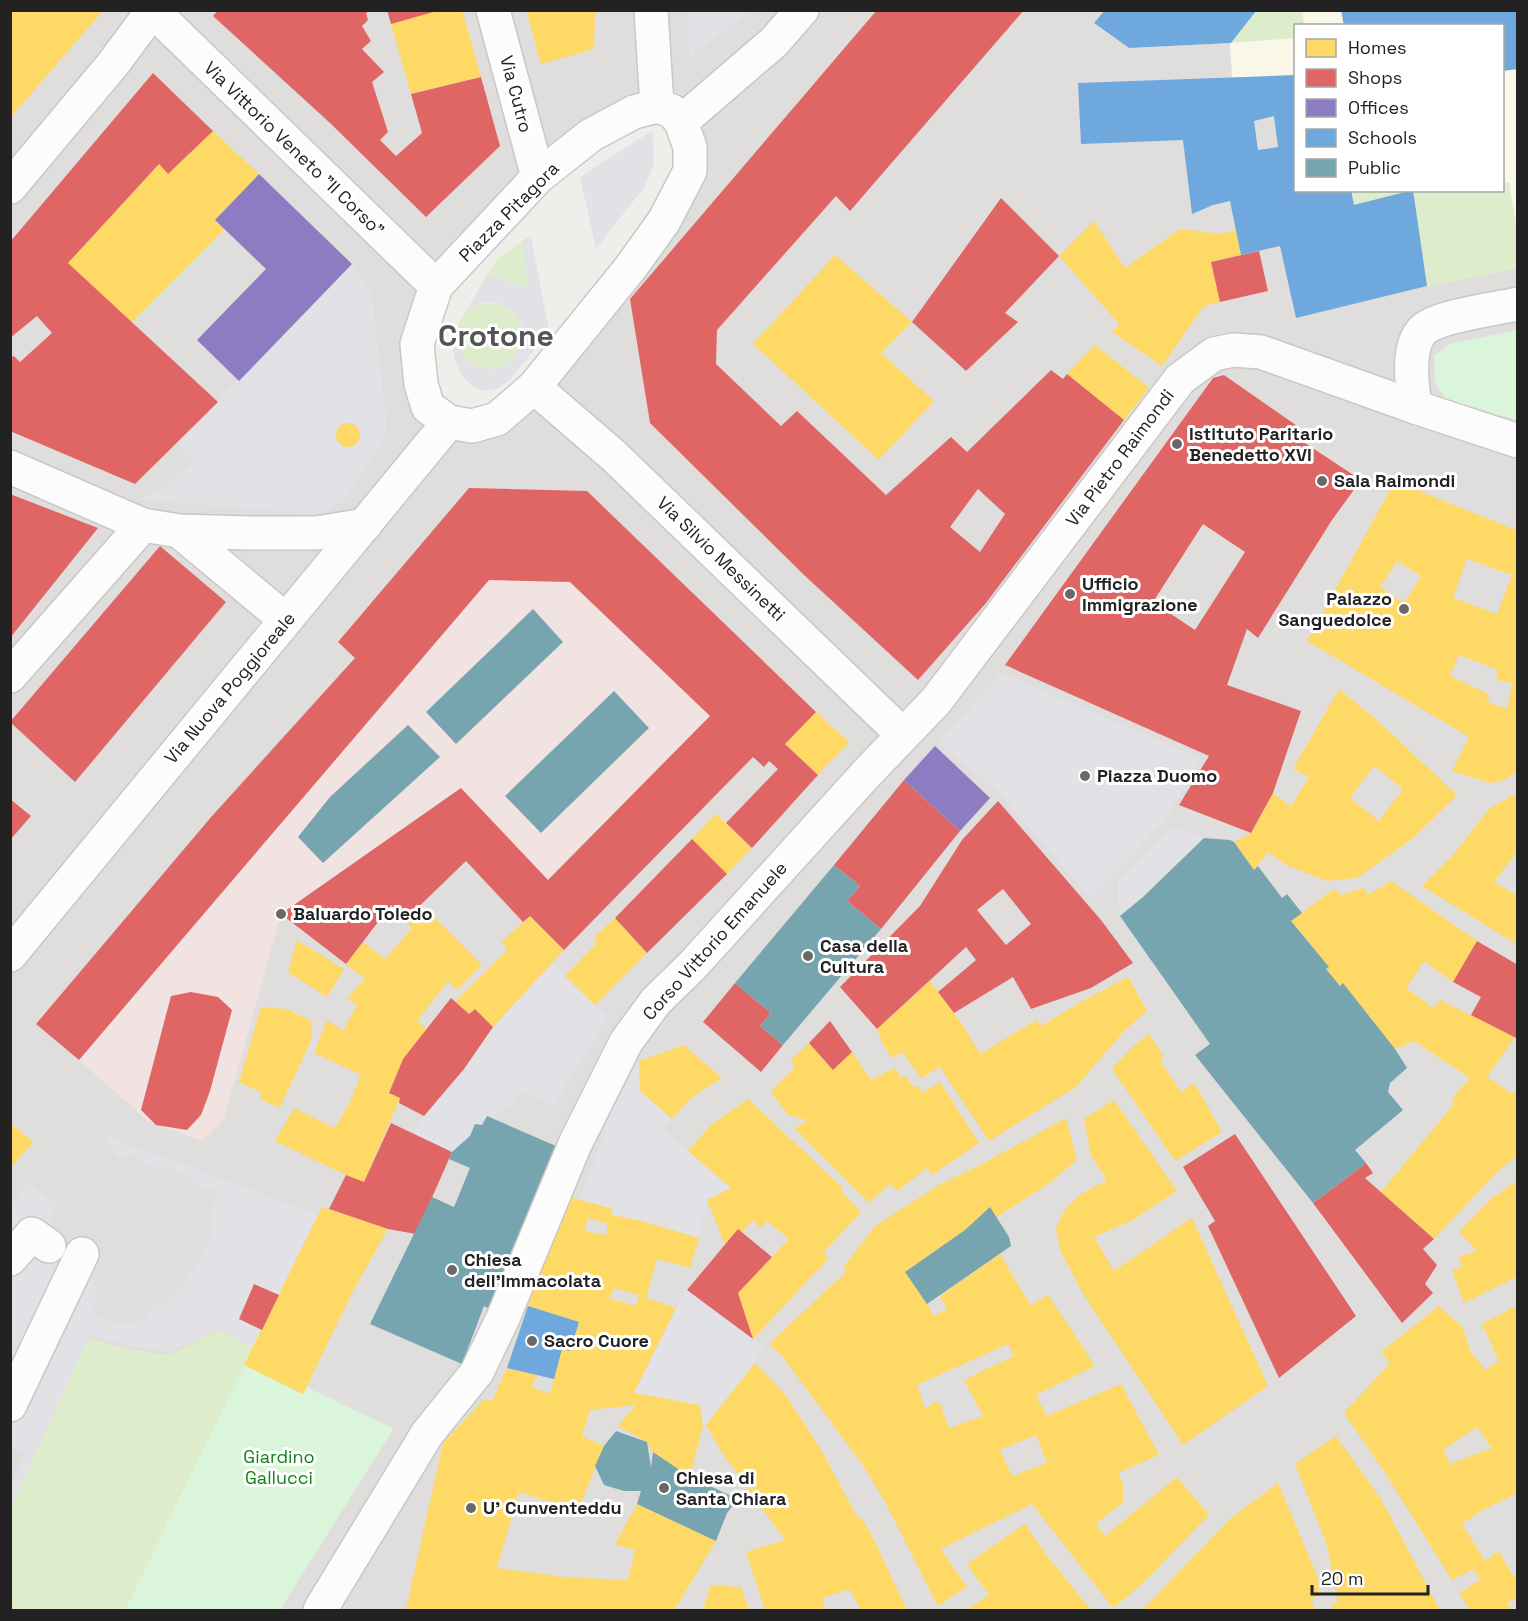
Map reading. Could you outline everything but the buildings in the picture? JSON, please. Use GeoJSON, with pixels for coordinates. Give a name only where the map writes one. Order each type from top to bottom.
{"type":"FeatureCollection","features":[{"type":"Feature","properties":{"kind":"street","name":"Via Cutro"},"geometry":{"type":"LineString","coordinates":[[493,10],[538,177]]}},
{"type":"Feature","properties":{"kind":"street"},"geometry":{"type":"LineString","coordinates":[[449,422],[472,426],[497,419],[534,387],[631,267],[664,221],[690,171],[690,147],[669,115],[651,10]]}},
{"type":"Feature","properties":{"kind":"street"},"geometry":{"type":"LineString","coordinates":[[669,115],[774,42],[802,10]]}},
{"type":"Feature","properties":{"kind":"street"},"geometry":{"type":"LineString","coordinates":[[10,187],[113,64],[152,11]]}},
{"type":"Feature","properties":{"kind":"street","name":"Via Vittorio Veneto \"Il Corso\""},"geometry":{"type":"LineString","coordinates":[[152,11],[436,286]]}},
{"type":"Feature","properties":{"kind":"street","name":"Piazza Pitagora"},"geometry":{"type":"LineString","coordinates":[[449,422],[428,407],[421,384],[417,344],[436,286],[538,177],[591,135],[634,112],[669,115]]}},
{"type":"Feature","properties":{"kind":"street"},"geometry":{"type":"LineString","coordinates":[[1415,407],[1411,364],[1415,344],[1422,331],[1433,323],[1518,304]]}},
{"type":"Feature","properties":{"kind":"street","name":"Via Pietro Raimondi"},"geometry":{"type":"LineString","coordinates":[[903,735],[936,701],[1180,379],[1214,354],[1233,350],[1261,352],[1518,441]]}},
{"type":"Feature","properties":{"kind":"street","name":"Via Silvio Messinetti"},"geometry":{"type":"LineString","coordinates":[[534,387],[614,456],[903,735]]}},
{"type":"Feature","properties":{"kind":"street","name":"Via Nuova Poggioreale"},"geometry":{"type":"LineString","coordinates":[[10,955],[449,422]]}},
{"type":"Feature","properties":{"kind":"street"},"geometry":{"type":"LineString","coordinates":[[10,467],[143,525],[179,531],[316,533],[365,525]]}},
{"type":"Feature","properties":{"kind":"street"},"geometry":{"type":"LineString","coordinates":[[10,676],[143,525]]}},
{"type":"Feature","properties":{"kind":"street"},"geometry":{"type":"LineString","coordinates":[[179,531],[286,620]]}},
{"type":"Feature","properties":{"kind":"street","name":"Corso Vittorio Emanuele"},"geometry":{"type":"LineString","coordinates":[[320,1611],[427,1434],[477,1372],[503,1318],[575,1144],[626,1042],[656,1001],[692,966],[903,735]]}},
{"type":"Feature","properties":{"kind":"street"},"geometry":{"type":"LineString","coordinates":[[10,1259],[32,1234],[49,1246]]}},
{"type":"Feature","properties":{"kind":"street"},"geometry":{"type":"LineString","coordinates":[[10,1405],[82,1254]]}},
{"type":"Feature","properties":{"kind":"shaded area"},"geometry":{"type":"Polygon","coordinates":[[[744,10],[749,12],[689,58],[688,11],[744,10]]]}},
{"type":"Feature","properties":{"kind":"shaded area"},"geometry":{"type":"Polygon","coordinates":[[[1105,10],[1517,11],[1517,268],[1427,286],[1500,192],[1504,192],[1504,24],[1294,24],[1294,75],[1232,78],[1230,43],[1129,48],[1094,23],[1105,10]]]}},
{"type":"Feature","properties":{"kind":"shaded area"},"geometry":{"type":"Polygon","coordinates":[[[11,11],[1517,11],[1517,1610],[11,1610],[11,11]],[[672,111],[591,135],[436,286],[428,407],[497,419],[690,171],[672,111]]]}},
{"type":"Feature","properties":{"kind":"shaded area"},"geometry":{"type":"Polygon","coordinates":[[[1051,34],[1074,54],[1041,110],[895,276],[855,235],[998,75],[1051,34]]]}},
{"type":"Feature","properties":{"kind":"shaded area"},"geometry":{"type":"Polygon","coordinates":[[[653,130],[654,164],[645,186],[596,249],[580,177],[653,130]]]}},
{"type":"Feature","properties":{"kind":"shaded area"},"geometry":{"type":"Polygon","coordinates":[[[531,236],[549,331],[510,380],[497,389],[484,391],[473,386],[464,378],[456,364],[453,348],[458,324],[456,337],[458,347],[465,359],[472,364],[480,368],[493,369],[500,368],[512,360],[520,347],[523,334],[520,322],[510,309],[497,303],[478,304],[469,309],[462,318],[487,275],[528,288],[522,241],[531,236]]]}},
{"type":"Feature","properties":{"kind":"shaded area"},"geometry":{"type":"Polygon","coordinates":[[[352,264],[368,287],[373,304],[386,418],[385,436],[381,444],[342,502],[322,512],[303,513],[140,500],[155,490],[162,490],[193,461],[176,443],[352,264]],[[345,423],[336,433],[338,440],[344,446],[355,444],[359,438],[359,430],[353,424],[345,423]]]}},
{"type":"Feature","properties":{"kind":"shaded area"},"geometry":{"type":"Polygon","coordinates":[[[489,580],[570,582],[710,716],[548,880],[460,788],[281,914],[224,1119],[202,1141],[149,1122],[79,1060],[489,580]]]}},
{"type":"Feature","properties":{"kind":"shaded area","name":"Piazza Duomo"},"geometry":{"type":"Polygon","coordinates":[[[1001,673],[1201,759],[1164,822],[1091,898],[1000,793],[938,743],[1001,673]]]}},
{"type":"Feature","properties":{"kind":"shaded area"},"geometry":{"type":"Polygon","coordinates":[[[1171,827],[1204,838],[1120,916],[1117,881],[1171,827]]]}},
{"type":"Feature","properties":{"kind":"shaded area"},"geometry":{"type":"Polygon","coordinates":[[[551,964],[608,1017],[554,1105],[519,1092],[515,1102],[501,1110],[495,1119],[487,1116],[482,1125],[475,1124],[470,1136],[452,1152],[413,1134],[424,1116],[464,1069],[493,1027],[551,964]]]}},
{"type":"Feature","properties":{"kind":"shaded area"},"geometry":{"type":"Polygon","coordinates":[[[639,1061],[640,1091],[672,1119],[663,1129],[731,1188],[707,1200],[699,1238],[638,1220],[611,1215],[581,1200],[610,1114],[639,1061]]]}},
{"type":"Feature","properties":{"kind":"shaded area"},"geometry":{"type":"Polygon","coordinates":[[[104,1135],[318,1215],[279,1295],[254,1285],[239,1319],[262,1330],[253,1347],[216,1329],[169,1352],[125,1345],[90,1334],[11,1507],[11,1485],[25,1455],[11,1446],[11,1205],[28,1183],[58,1205],[50,1218],[54,1227],[62,1232],[41,1254],[54,1262],[65,1264],[88,1262],[97,1292],[91,1315],[127,1326],[142,1321],[181,1287],[206,1251],[212,1226],[215,1189],[198,1187],[185,1173],[167,1168],[156,1171],[135,1154],[117,1157],[104,1135]]]}},
{"type":"Feature","properties":{"kind":"shaded area"},"geometry":{"type":"Polygon","coordinates":[[[134,1154],[156,1171],[167,1168],[185,1173],[198,1187],[216,1189],[212,1226],[206,1251],[181,1287],[142,1321],[127,1326],[90,1315],[97,1292],[88,1262],[112,1248],[124,1231],[129,1212],[128,1186],[117,1157],[134,1154]]]}},
{"type":"Feature","properties":{"kind":"shaded area"},"geometry":{"type":"Polygon","coordinates":[[[687,1290],[764,1346],[755,1363],[706,1425],[634,1393],[687,1290]]]}},
{"type":"Feature","properties":{"kind":"shaded area"},"geometry":{"type":"Polygon","coordinates":[[[344,1322],[438,1366],[405,1434],[312,1390],[344,1322]]]}},
{"type":"Feature","properties":{"kind":"green space"},"geometry":{"type":"Polygon","coordinates":[[[1257,11],[1302,11],[1304,24],[1294,24],[1294,38],[1231,43],[1257,11]]]}},
{"type":"Feature","properties":{"kind":"green space"},"geometry":{"type":"Polygon","coordinates":[[[1509,182],[1517,229],[1517,268],[1427,286],[1413,192],[1504,192],[1504,183],[1509,182]]]}},
{"type":"Feature","properties":{"kind":"green space"},"geometry":{"type":"Polygon","coordinates":[[[1351,192],[1406,192],[1354,205],[1351,192]]]}},
{"type":"Feature","properties":{"kind":"green space"},"geometry":{"type":"Polygon","coordinates":[[[522,241],[528,288],[487,275],[498,259],[522,241]]]}},
{"type":"Feature","properties":{"kind":"green space"},"geometry":{"type":"Polygon","coordinates":[[[489,303],[502,305],[517,318],[522,336],[520,349],[507,364],[489,369],[476,367],[461,354],[456,336],[458,323],[471,308],[489,303]]]}},
{"type":"Feature","properties":{"kind":"green space"},"geometry":{"type":"Polygon","coordinates":[[[1517,330],[1517,420],[1447,400],[1435,383],[1434,356],[1450,344],[1517,330]]]}},
{"type":"Feature","properties":{"kind":"green space"},"geometry":{"type":"Polygon","coordinates":[[[217,1330],[253,1347],[125,1610],[11,1610],[11,1507],[88,1337],[125,1349],[169,1355],[217,1330]]]}},
{"type":"Feature","properties":{"kind":"green space","name":"Giardino Gallucci"},"geometry":{"type":"Polygon","coordinates":[[[244,1365],[302,1394],[306,1386],[394,1428],[280,1610],[125,1610],[244,1365]]]}},
{"type":"Feature","properties":{"kind":"place","name":"Istituto Paritario Benedetto XVI"},"geometry":{"type":"Point","coordinates":[1177,444]}},
{"type":"Feature","properties":{"kind":"place","name":"Sala Raimondi"},"geometry":{"type":"Point","coordinates":[1322,481]}},
{"type":"Feature","properties":{"kind":"place","name":"Ufficio Immigrazione"},"geometry":{"type":"Point","coordinates":[1070,594]}},
{"type":"Feature","properties":{"kind":"place","name":"Palazzo Sanguedolce"},"geometry":{"type":"Point","coordinates":[1404,609]}},
{"type":"Feature","properties":{"kind":"place","name":"Piazza Duomo"},"geometry":{"type":"Point","coordinates":[1085,776]}},
{"type":"Feature","properties":{"kind":"place","name":"Baluardo Toledo"},"geometry":{"type":"Point","coordinates":[281,914]}},
{"type":"Feature","properties":{"kind":"place","name":"Casa della Cultura"},"geometry":{"type":"Point","coordinates":[808,956]}},
{"type":"Feature","properties":{"kind":"place","name":"Chiesa dell'Immacolata"},"geometry":{"type":"Point","coordinates":[452,1270]}},
{"type":"Feature","properties":{"kind":"place","name":"Sacro Cuore"},"geometry":{"type":"Point","coordinates":[532,1341]}},
{"type":"Feature","properties":{"kind":"place","name":"Chiesa di Santa Chiara"},"geometry":{"type":"Point","coordinates":[664,1488]}},
{"type":"Feature","properties":{"kind":"place","name":"U' Cunventeddu"},"geometry":{"type":"Point","coordinates":[471,1508]}},
{"type":"Feature","properties":{"kind":"district","name":"Crotone"},"geometry":{"type":"Point","coordinates":[496,336]}}]}
